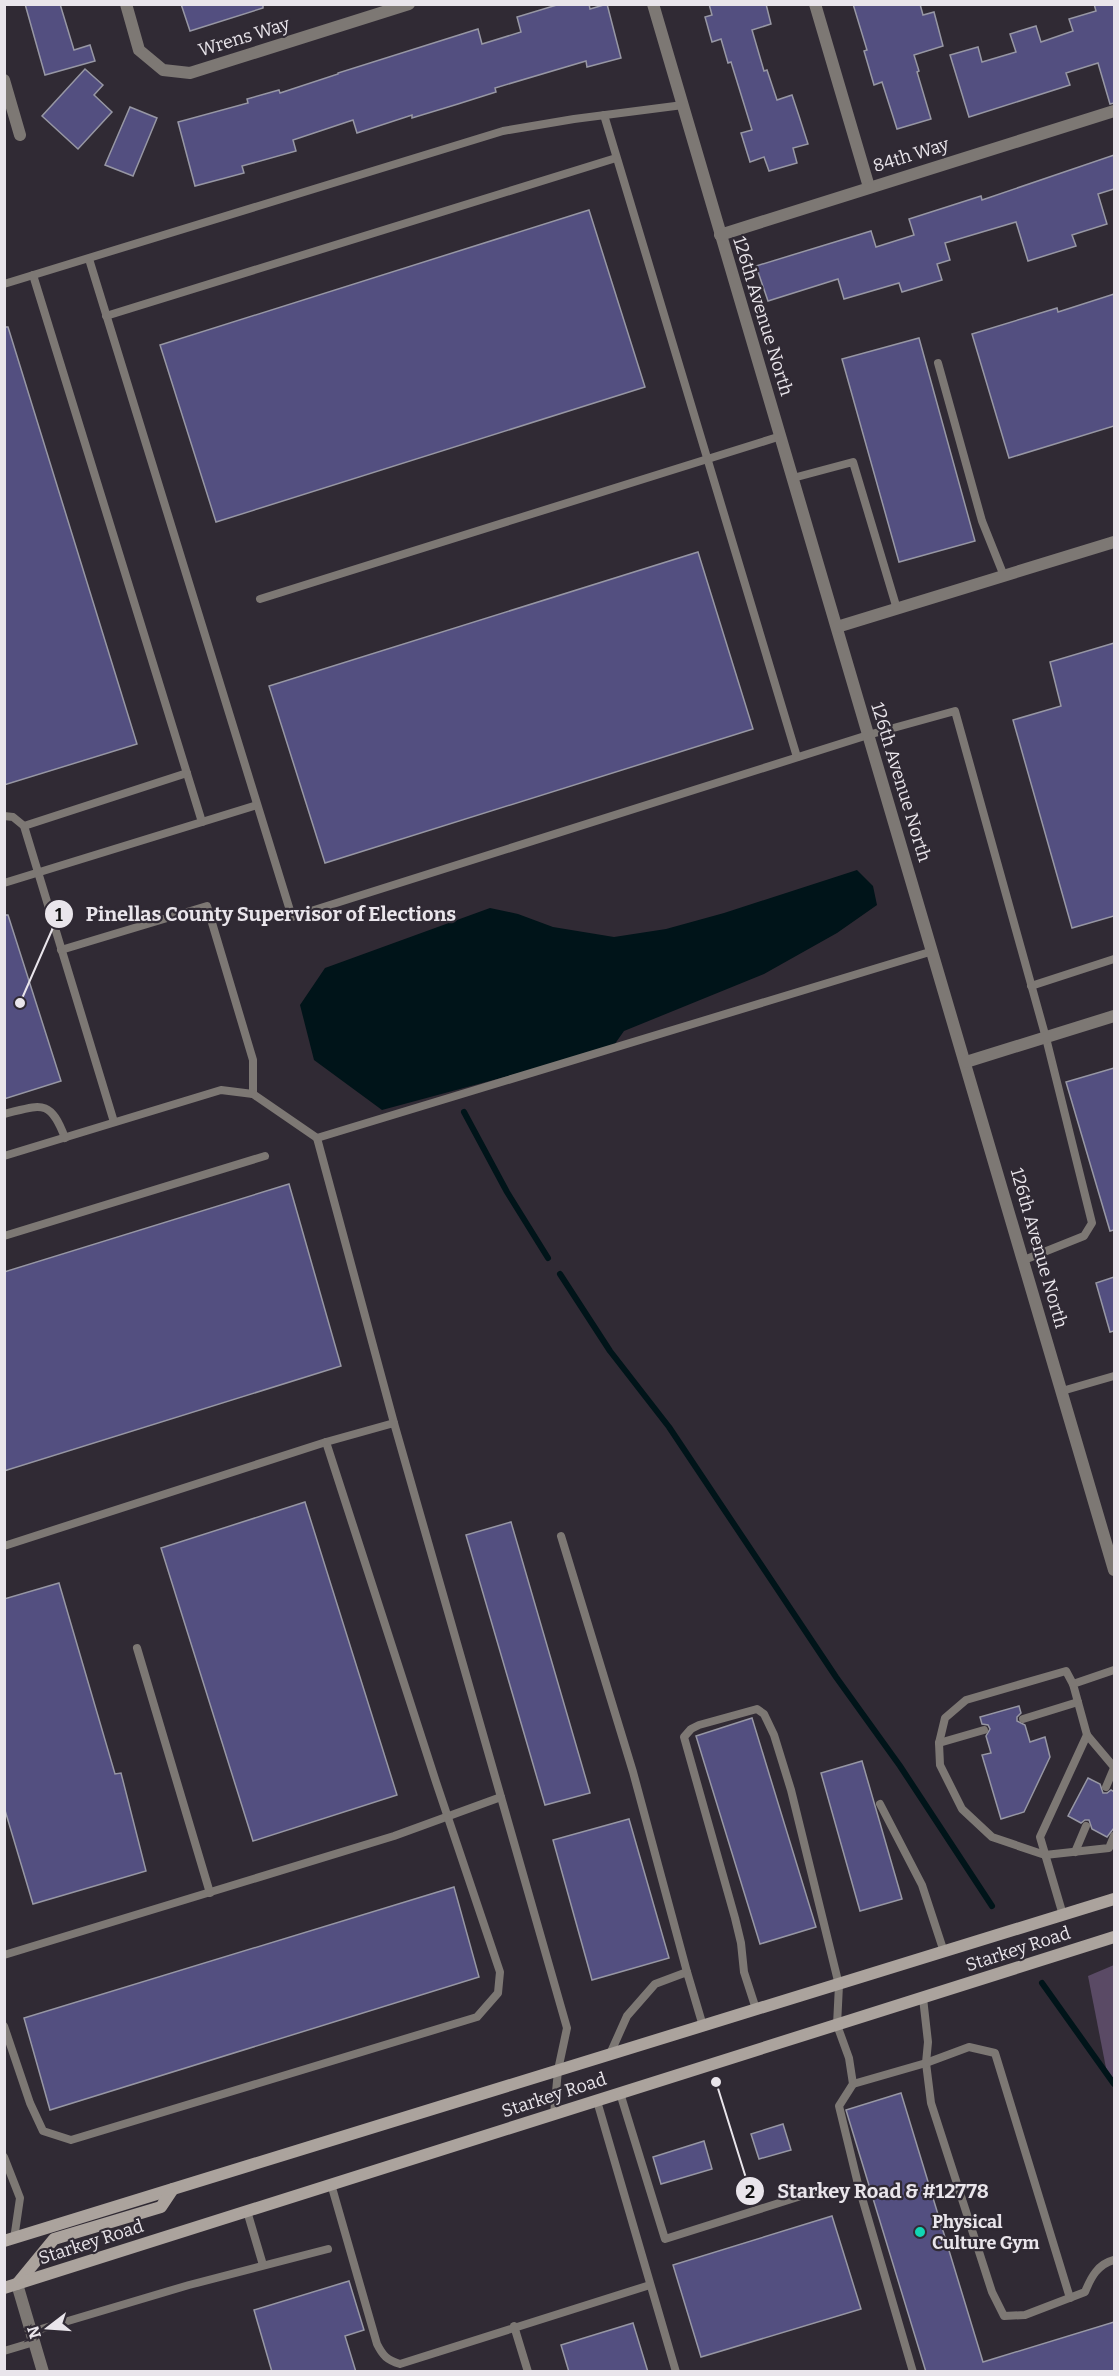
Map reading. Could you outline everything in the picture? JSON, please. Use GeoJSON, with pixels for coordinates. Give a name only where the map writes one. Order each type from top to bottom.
{"type":"FeatureCollection","features":[{"type":"Feature","properties":{"kind":"main road","name":"Starkey Road"},"geometry":{"type":"LineString","coordinates":[[9,2240],[1114,1899]]}},
{"type":"Feature","properties":{"kind":"main road","name":"Starkey Road"},"geometry":{"type":"LineString","coordinates":[[11,2286],[1114,1937]]}},
{"type":"Feature","properties":{"kind":"main road"},"geometry":{"type":"LineString","coordinates":[[4,2278],[11,2286],[54,2239],[161,2207],[173,2190]]}},
{"type":"Feature","properties":{"kind":"street","name":"Wrens Way"},"geometry":{"type":"LineString","coordinates":[[126,4],[139,50],[163,70],[190,73],[374,10],[409,4]]}},
{"type":"Feature","properties":{"kind":"street","name":"126th Avenue North"},"geometry":{"type":"LineString","coordinates":[[653,4],[1114,1570]]}},
{"type":"Feature","properties":{"kind":"street"},"geometry":{"type":"LineString","coordinates":[[815,4],[869,187]]}},
{"type":"Feature","properties":{"kind":"street"},"geometry":{"type":"LineString","coordinates":[[4,80],[20,135]]}},
{"type":"Feature","properties":{"kind":"street","name":"84th Way"},"geometry":{"type":"LineString","coordinates":[[720,235],[1114,111]]}},
{"type":"Feature","properties":{"kind":"street"},"geometry":{"type":"LineString","coordinates":[[837,627],[1114,542]]}},
{"type":"Feature","properties":{"kind":"street"},"geometry":{"type":"LineString","coordinates":[[966,1062],[1114,1016]]}},
{"type":"Feature","properties":{"kind":"street"},"geometry":{"type":"LineString","coordinates":[[11,2286],[33,2337],[43,2372]]}},
{"type":"Feature","properties":{"kind":"lane"},"geometry":{"type":"LineString","coordinates":[[4,284],[503,130],[683,105]]}},
{"type":"Feature","properties":{"kind":"lane"},"geometry":{"type":"LineString","coordinates":[[604,115],[797,757]]}},
{"type":"Feature","properties":{"kind":"lane"},"geometry":{"type":"LineString","coordinates":[[106,316],[616,158]]}},
{"type":"Feature","properties":{"kind":"lane"},"geometry":{"type":"LineString","coordinates":[[89,259],[292,917],[797,757],[955,711],[1046,1038],[1092,1223],[1084,1236],[1024,1260]]}},
{"type":"Feature","properties":{"kind":"lane"},"geometry":{"type":"LineString","coordinates":[[33,275],[202,822]]}},
{"type":"Feature","properties":{"kind":"lane"},"geometry":{"type":"LineString","coordinates":[[938,363],[982,521],[1004,576]]}},
{"type":"Feature","properties":{"kind":"lane"},"geometry":{"type":"LineString","coordinates":[[260,599],[781,436]]}},
{"type":"Feature","properties":{"kind":"lane"},"geometry":{"type":"LineString","coordinates":[[793,478],[853,462],[897,609]]}},
{"type":"Feature","properties":{"kind":"lane"},"geometry":{"type":"LineString","coordinates":[[24,826],[187,773]]}},
{"type":"Feature","properties":{"kind":"lane"},"geometry":{"type":"LineString","coordinates":[[4,883],[257,805]]}},
{"type":"Feature","properties":{"kind":"lane"},"geometry":{"type":"LineString","coordinates":[[4,816],[13,817],[24,826],[114,1122]]}},
{"type":"Feature","properties":{"kind":"lane"},"geometry":{"type":"LineString","coordinates":[[61,950],[207,906],[254,1060],[253,1094]]}},
{"type":"Feature","properties":{"kind":"lane"},"geometry":{"type":"LineString","coordinates":[[317,1138],[933,951]]}},
{"type":"Feature","properties":{"kind":"lane"},"geometry":{"type":"LineString","coordinates":[[1031,986],[1114,959]]}},
{"type":"Feature","properties":{"kind":"lane"},"geometry":{"type":"LineString","coordinates":[[4,1156],[221,1090],[253,1094],[317,1138],[394,1423],[567,2028],[558,2070],[554,2114]]}},
{"type":"Feature","properties":{"kind":"lane"},"geometry":{"type":"LineString","coordinates":[[4,1114],[40,1106],[47,1108],[58,1119],[65,1138]]}},
{"type":"Feature","properties":{"kind":"lane"},"geometry":{"type":"LineString","coordinates":[[4,1236],[265,1156]]}},
{"type":"Feature","properties":{"kind":"lane"},"geometry":{"type":"LineString","coordinates":[[1062,1391],[1114,1376]]}},
{"type":"Feature","properties":{"kind":"lane"},"geometry":{"type":"LineString","coordinates":[[4,1546],[326,1442],[394,1423]]}},
{"type":"Feature","properties":{"kind":"lane"},"geometry":{"type":"LineString","coordinates":[[4,2026],[30,2103],[43,2131],[71,2140],[477,2017],[498,1993],[500,1972],[326,1442]]}},
{"type":"Feature","properties":{"kind":"lane"},"geometry":{"type":"LineString","coordinates":[[561,1536],[636,1784],[703,2026]]}},
{"type":"Feature","properties":{"kind":"lane"},"geometry":{"type":"LineString","coordinates":[[137,1648],[210,1893]]}},
{"type":"Feature","properties":{"kind":"lane"},"geometry":{"type":"LineString","coordinates":[[1073,1684],[1114,1670]]}},
{"type":"Feature","properties":{"kind":"lane"},"geometry":{"type":"LineString","coordinates":[[1106,1787],[1114,1768],[1087,1735],[1073,1684],[1066,1671],[966,1700],[945,1718],[939,1743],[940,1765],[962,1809],[992,1837],[1045,1855],[1109,1848],[1114,1836]]}},
{"type":"Feature","properties":{"kind":"lane"},"geometry":{"type":"LineString","coordinates":[[1023,1719],[1078,1702]]}},
{"type":"Feature","properties":{"kind":"lane"},"geometry":{"type":"LineString","coordinates":[[756,2009],[744,1972],[741,1943],[735,1918],[684,1737],[691,1729],[699,1725],[758,1709],[764,1714],[774,1735],[791,1790],[838,1985],[837,2025],[849,2058],[853,2084]]}},
{"type":"Feature","properties":{"kind":"lane"},"geometry":{"type":"LineString","coordinates":[[939,1743],[984,1730]]}},
{"type":"Feature","properties":{"kind":"lane"},"geometry":{"type":"LineString","coordinates":[[1063,1915],[1040,1837],[1087,1735]]}},
{"type":"Feature","properties":{"kind":"lane"},"geometry":{"type":"LineString","coordinates":[[5,1953],[394,1836],[501,1797]]}},
{"type":"Feature","properties":{"kind":"lane"},"geometry":{"type":"LineString","coordinates":[[880,1804],[922,1885],[944,1952]]}},
{"type":"Feature","properties":{"kind":"lane"},"geometry":{"type":"LineString","coordinates":[[1075,1852],[1086,1826]]}},
{"type":"Feature","properties":{"kind":"lane"},"geometry":{"type":"LineString","coordinates":[[610,2054],[627,2016],[655,1984],[687,1972]]}},
{"type":"Feature","properties":{"kind":"lane"},"geometry":{"type":"LineString","coordinates":[[922,1998],[928,2042],[926,2063],[931,2103],[992,2292],[1004,2316],[1025,2314],[1085,2292],[1093,2274],[1108,2261],[1114,2260]]}},
{"type":"Feature","properties":{"kind":"lane"},"geometry":{"type":"LineString","coordinates":[[913,2372],[864,2206],[838,2106],[853,2084],[926,2063],[969,2047],[995,2053],[1070,2298]]}},
{"type":"Feature","properties":{"kind":"lane"},"geometry":{"type":"LineString","coordinates":[[620,2093],[665,2239],[820,2190]]}},
{"type":"Feature","properties":{"kind":"lane"},"geometry":{"type":"LineString","coordinates":[[597,2101],[676,2372]]}},
{"type":"Feature","properties":{"kind":"lane"},"geometry":{"type":"LineString","coordinates":[[4,2157],[20,2198],[9,2240]]}},
{"type":"Feature","properties":{"kind":"lane"},"geometry":{"type":"LineString","coordinates":[[332,2184],[377,2344],[392,2372]]}},
{"type":"Feature","properties":{"kind":"lane"},"geometry":{"type":"LineString","coordinates":[[247,2211],[263,2265]]}},
{"type":"Feature","properties":{"kind":"lane"},"geometry":{"type":"LineString","coordinates":[[4,2351],[33,2337],[263,2265],[328,2249]]}},
{"type":"Feature","properties":{"kind":"lane"},"geometry":{"type":"LineString","coordinates":[[388,2361],[400,2364],[514,2326],[650,2285]]}},
{"type":"Feature","properties":{"kind":"lane"},"geometry":{"type":"LineString","coordinates":[[514,2326],[528,2372]]}},
{"type":"Feature","properties":{"kind":"shaded area"},"geometry":{"type":"Polygon","coordinates":[[[857,870],[873,886],[877,905],[837,933],[764,974],[624,1031],[612,1048],[382,1110],[314,1060],[300,1005],[325,968],[490,908],[518,914],[553,927],[614,937],[666,929],[724,913],[857,870]]]}},
{"type":"Feature","properties":{"kind":"shaded area"},"geometry":{"type":"Polygon","coordinates":[[[1114,1965],[1114,2083],[1106,2068],[1088,1976],[1114,1965]]]}},
{"type":"Feature","properties":{"kind":"building"},"geometry":{"type":"Polygon","coordinates":[[[25,4],[60,4],[74,50],[90,45],[95,61],[45,75],[25,4]]]}},
{"type":"Feature","properties":{"kind":"building"},"geometry":{"type":"Polygon","coordinates":[[[181,4],[263,4],[263,8],[190,31],[181,4]]]}},
{"type":"Feature","properties":{"kind":"building"},"geometry":{"type":"Polygon","coordinates":[[[560,4],[589,4],[590,9],[607,4],[621,58],[587,67],[586,61],[495,88],[496,92],[458,104],[412,118],[412,115],[357,133],[353,120],[293,140],[296,151],[242,166],[244,173],[195,186],[178,122],[248,103],[247,99],[279,90],[280,93],[478,29],[482,44],[521,32],[517,17],[560,4]]]}},
{"type":"Feature","properties":{"kind":"building"},"geometry":{"type":"Polygon","coordinates":[[[709,4],[766,4],[771,24],[752,30],[764,71],[767,70],[777,100],[792,95],[808,144],[793,148],[797,163],[769,171],[764,157],[750,162],[741,133],[752,130],[731,62],[728,63],[721,39],[712,42],[705,17],[712,15],[709,4]]]}},
{"type":"Feature","properties":{"kind":"building"},"geometry":{"type":"Polygon","coordinates":[[[853,4],[920,4],[923,15],[934,12],[943,46],[914,55],[931,119],[897,129],[882,82],[874,85],[864,51],[867,50],[853,4]]]}},
{"type":"Feature","properties":{"kind":"building"},"geometry":{"type":"Polygon","coordinates":[[[1094,4],[1114,4],[1114,103],[1110,104],[1098,63],[1066,73],[1070,85],[969,117],[950,55],[978,47],[982,62],[1016,52],[1010,34],[1036,26],[1041,42],[1073,31],[1069,19],[1096,11],[1094,4]]]}},
{"type":"Feature","properties":{"kind":"building"},"geometry":{"type":"Polygon","coordinates":[[[85,69],[103,85],[94,95],[112,112],[78,149],[42,116],[85,69]]]}},
{"type":"Feature","properties":{"kind":"building"},"geometry":{"type":"Polygon","coordinates":[[[130,107],[157,118],[133,176],[105,165],[130,107]]]}},
{"type":"Feature","properties":{"kind":"building"},"geometry":{"type":"Polygon","coordinates":[[[1114,155],[1114,189],[1098,194],[1107,224],[1072,235],[1076,246],[1028,261],[1016,222],[945,243],[950,260],[937,264],[942,280],[902,292],[899,283],[844,299],[838,279],[768,301],[756,266],[871,231],[876,247],[914,235],[909,219],[981,196],[982,200],[1114,155]]]}},
{"type":"Feature","properties":{"kind":"building"},"geometry":{"type":"Polygon","coordinates":[[[589,210],[645,387],[216,522],[160,345],[589,210]]]}},
{"type":"Feature","properties":{"kind":"building"},"geometry":{"type":"Polygon","coordinates":[[[1114,294],[1114,426],[1009,458],[972,334],[1057,308],[1058,312],[1114,294]]]}},
{"type":"Feature","properties":{"kind":"building"},"geometry":{"type":"Polygon","coordinates":[[[4,327],[8,327],[137,744],[4,785],[4,327]]]}},
{"type":"Feature","properties":{"kind":"building"},"geometry":{"type":"Polygon","coordinates":[[[919,338],[975,541],[899,562],[842,359],[919,338]]]}},
{"type":"Feature","properties":{"kind":"building"},"geometry":{"type":"Polygon","coordinates":[[[698,552],[753,729],[325,863],[269,686],[698,552]]]}},
{"type":"Feature","properties":{"kind":"building"},"geometry":{"type":"Polygon","coordinates":[[[1114,643],[1114,916],[1072,928],[1013,720],[1061,706],[1050,662],[1114,643]]]}},
{"type":"Feature","properties":{"kind":"building"},"geometry":{"type":"Polygon","coordinates":[[[4,915],[8,915],[61,1081],[4,1099],[4,915]]]}},
{"type":"Feature","properties":{"kind":"building"},"geometry":{"type":"Polygon","coordinates":[[[1114,1068],[1114,1230],[1110,1231],[1066,1082],[1114,1068]]]}},
{"type":"Feature","properties":{"kind":"building"},"geometry":{"type":"Polygon","coordinates":[[[289,1184],[341,1366],[4,1471],[4,1272],[289,1184]]]}},
{"type":"Feature","properties":{"kind":"building"},"geometry":{"type":"Polygon","coordinates":[[[1114,1277],[1114,1331],[1110,1332],[1096,1283],[1114,1277]]]}},
{"type":"Feature","properties":{"kind":"building"},"geometry":{"type":"Polygon","coordinates":[[[305,1502],[397,1795],[253,1841],[161,1548],[305,1502]]]}},
{"type":"Feature","properties":{"kind":"building"},"geometry":{"type":"Polygon","coordinates":[[[511,1522],[590,1793],[545,1805],[466,1535],[511,1522]]]}},
{"type":"Feature","properties":{"kind":"building"},"geometry":{"type":"Polygon","coordinates":[[[59,1583],[115,1774],[121,1773],[146,1871],[33,1904],[4,1807],[4,1599],[59,1583]]]}},
{"type":"Feature","properties":{"kind":"building"},"geometry":{"type":"Polygon","coordinates":[[[1019,1706],[1021,1713],[1017,1721],[1025,1725],[1030,1742],[1045,1737],[1050,1757],[1024,1812],[1001,1819],[982,1755],[991,1753],[986,1736],[990,1729],[988,1725],[982,1724],[980,1717],[1019,1706]]]}},
{"type":"Feature","properties":{"kind":"building"},"geometry":{"type":"Polygon","coordinates":[[[752,1718],[816,1927],[760,1944],[696,1736],[752,1718]]]}},
{"type":"Feature","properties":{"kind":"building"},"geometry":{"type":"Polygon","coordinates":[[[862,1761],[902,1899],[860,1911],[821,1773],[862,1761]]]}},
{"type":"Feature","properties":{"kind":"building"},"geometry":{"type":"Polygon","coordinates":[[[1088,1778],[1100,1784],[1103,1793],[1111,1790],[1114,1792],[1114,1828],[1107,1837],[1092,1829],[1089,1820],[1081,1823],[1068,1816],[1088,1778]]]}},
{"type":"Feature","properties":{"kind":"building"},"geometry":{"type":"Polygon","coordinates":[[[629,1819],[669,1958],[592,1980],[553,1840],[629,1819]]]}},
{"type":"Feature","properties":{"kind":"building"},"geometry":{"type":"Polygon","coordinates":[[[454,1887],[479,1977],[50,2110],[24,2018],[454,1887]]]}},
{"type":"Feature","properties":{"kind":"building"},"geometry":{"type":"Polygon","coordinates":[[[901,2093],[983,2362],[1114,2322],[1114,2372],[926,2372],[846,2110],[901,2093]]]}},
{"type":"Feature","properties":{"kind":"building"},"geometry":{"type":"Polygon","coordinates":[[[783,2124],[791,2150],[759,2159],[751,2134],[783,2124]]]}},
{"type":"Feature","properties":{"kind":"building"},"geometry":{"type":"Polygon","coordinates":[[[704,2141],[712,2169],[661,2184],[653,2157],[704,2141]]]}},
{"type":"Feature","properties":{"kind":"building"},"geometry":{"type":"Polygon","coordinates":[[[832,2216],[861,2309],[701,2357],[673,2265],[832,2216]]]}},
{"type":"Feature","properties":{"kind":"building"},"geometry":{"type":"Polygon","coordinates":[[[349,2281],[364,2330],[345,2336],[356,2372],[272,2372],[254,2310],[349,2281]]]}},
{"type":"Feature","properties":{"kind":"building"},"geometry":{"type":"Polygon","coordinates":[[[633,2323],[648,2372],[569,2372],[561,2345],[633,2323]]]}},
{"type":"Feature","properties":{"kind":"waterway"},"geometry":{"type":"LineString","coordinates":[[464,1112],[507,1192],[548,1258]]}},
{"type":"Feature","properties":{"kind":"waterway"},"geometry":{"type":"LineString","coordinates":[[560,1274],[610,1351],[669,1427],[836,1677],[900,1766],[992,1906]]}},
{"type":"Feature","properties":{"kind":"waterway"},"geometry":{"type":"LineString","coordinates":[[1042,1983],[1114,2084]]}},
{"type":"Feature","properties":{"kind":"place","name":"Pinellas County Supervisor of Elections"},"geometry":{"type":"Point","coordinates":[20,1003]}},
{"type":"Feature","properties":{"kind":"place","name":"Starkey Road & #12778"},"geometry":{"type":"Point","coordinates":[716,2082]}},
{"type":"Feature","properties":{"kind":"place","name":"Physical Culture Gym"},"geometry":{"type":"Point","coordinates":[920,2232]}}]}
